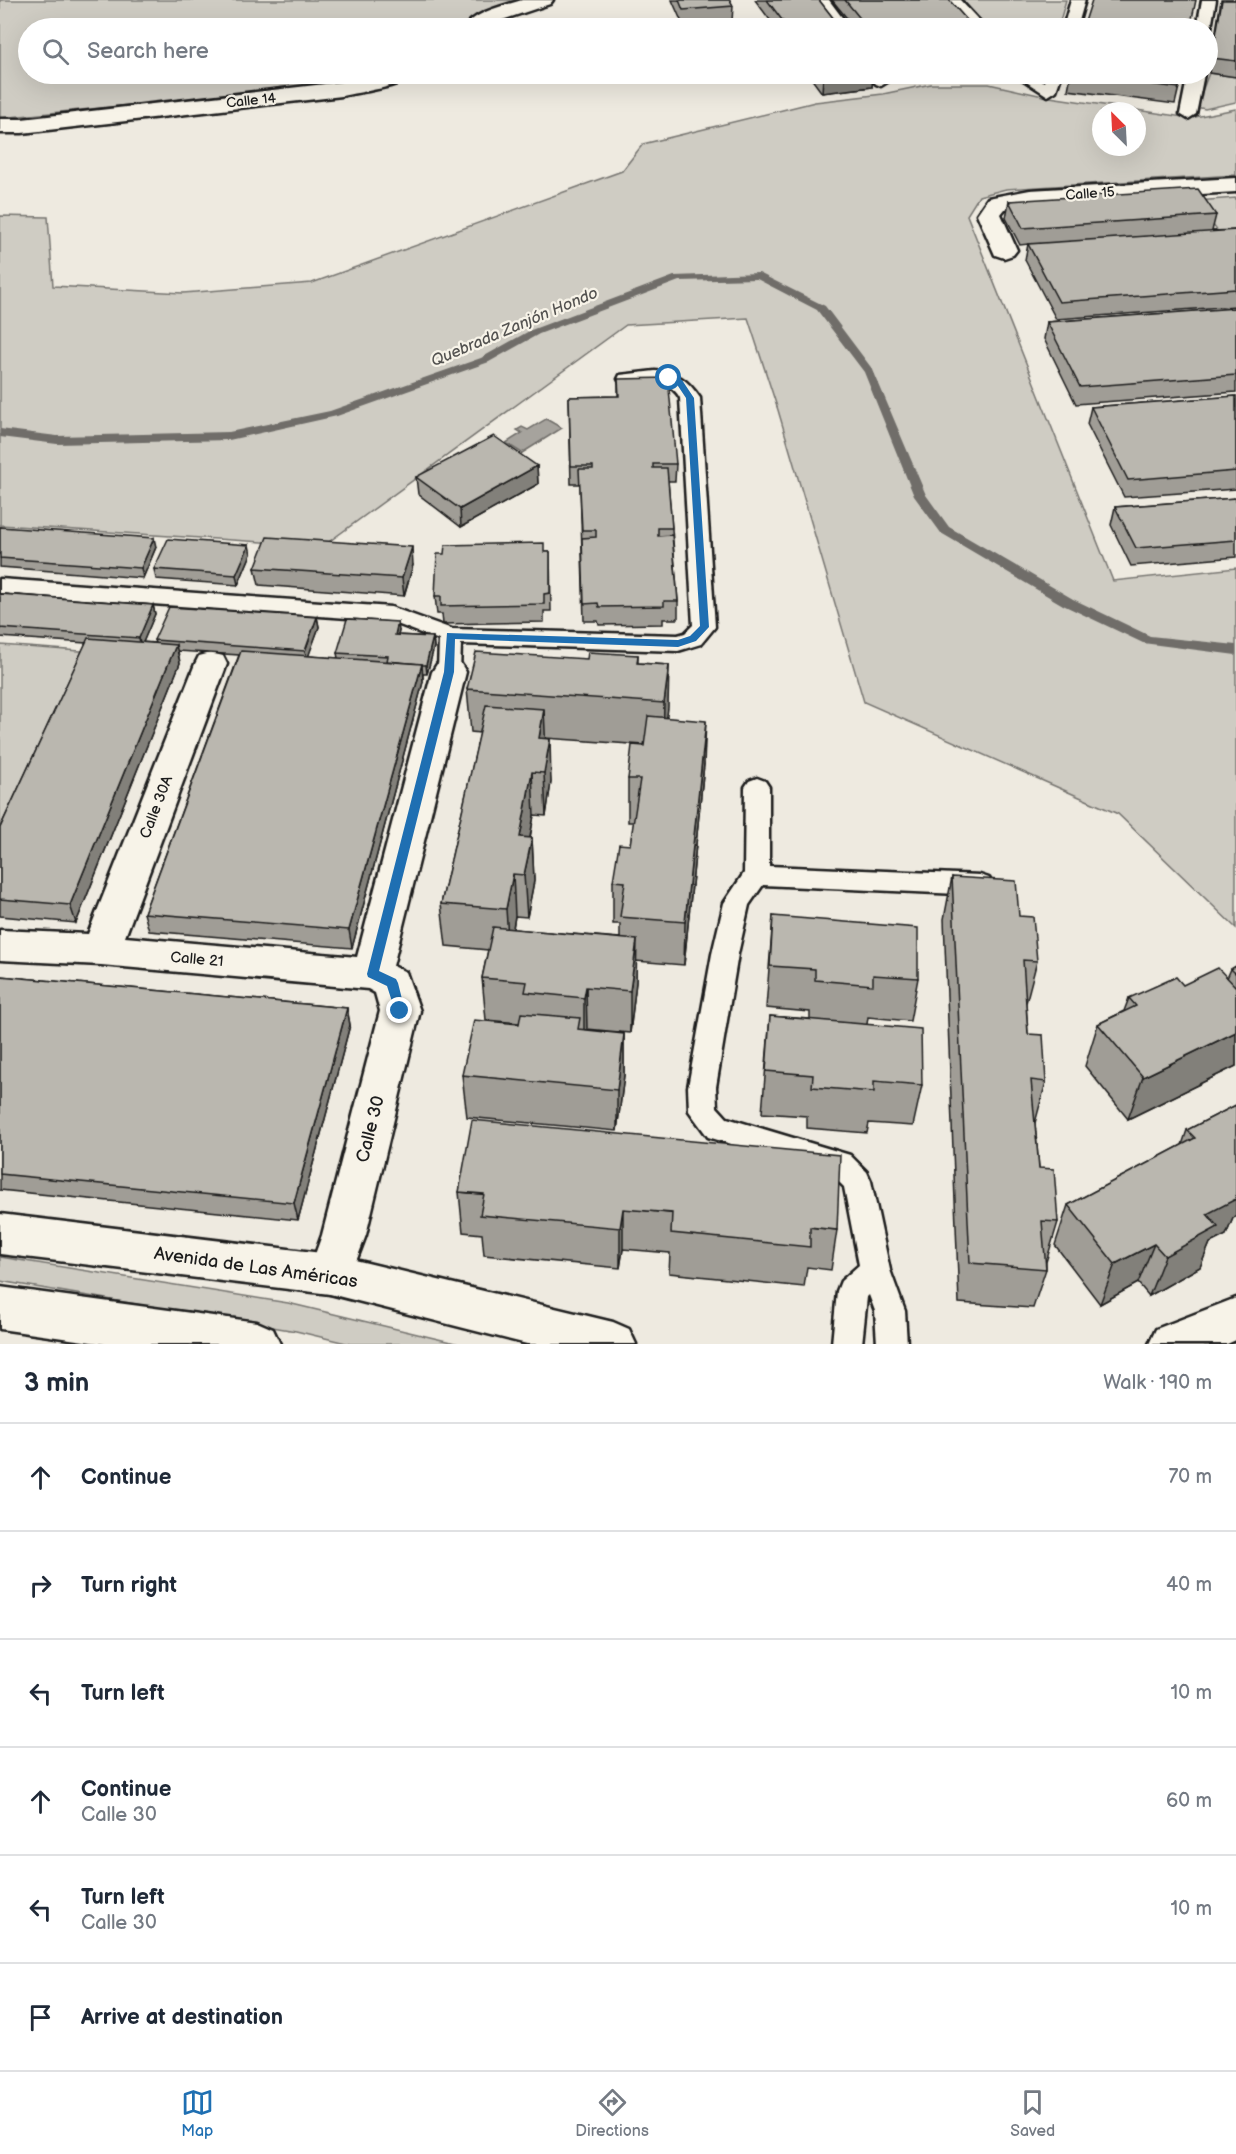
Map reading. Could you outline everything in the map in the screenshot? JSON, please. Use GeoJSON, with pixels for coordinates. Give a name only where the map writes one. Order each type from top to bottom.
{"type":"FeatureCollection","features":[{"type":"Feature","properties":{"kind":"street"},"geometry":{"type":"LineString","coordinates":[[492,18],[543,0]]}},
{"type":"Feature","properties":{"kind":"street","name":"Calle 14"},"geometry":{"type":"LineString","coordinates":[[0,126],[134,113],[363,84]]}},
{"type":"Feature","properties":{"kind":"street","name":"Calle 15"},"geometry":{"type":"LineString","coordinates":[[1004,250],[989,214],[997,203],[1030,197],[1236,185]]}},
{"type":"Feature","properties":{"kind":"street","name":"Calle 30A"},"geometry":{"type":"LineString","coordinates":[[101,950],[211,664]]}},
{"type":"Feature","properties":{"kind":"street","name":"Calle 30"},"geometry":{"type":"LineString","coordinates":[[330,1274],[344,1235],[400,1011],[382,978],[449,672]]}},
{"type":"Feature","properties":{"kind":"street","name":"Calle 21"},"geometry":{"type":"LineString","coordinates":[[0,945],[101,950],[382,978]]}},
{"type":"Feature","properties":{"kind":"street","name":"Avenida de Las Américas"},"geometry":{"type":"LineString","coordinates":[[0,1234],[330,1274],[613,1344]]}},
{"type":"Feature","properties":{"kind":"street"},"geometry":{"type":"LineString","coordinates":[[0,1308],[256,1344]]}},
{"type":"Feature","properties":{"kind":"street"},"geometry":{"type":"LineString","coordinates":[[1172,1344],[1236,1319]]}},
{"type":"Feature","properties":{"kind":"lane"},"geometry":{"type":"LineString","coordinates":[[822,0],[836,18]]}},
{"type":"Feature","properties":{"kind":"lane"},"geometry":{"type":"LineString","coordinates":[[952,0],[969,18]]}},
{"type":"Feature","properties":{"kind":"lane"},"geometry":{"type":"LineString","coordinates":[[1073,18],[1078,0]]}},
{"type":"Feature","properties":{"kind":"lane"},"geometry":{"type":"LineString","coordinates":[[1206,18],[1209,0]]}},
{"type":"Feature","properties":{"kind":"lane"},"geometry":{"type":"LineString","coordinates":[[1037,84],[1048,91],[1050,84]]}},
{"type":"Feature","properties":{"kind":"lane"},"geometry":{"type":"LineString","coordinates":[[1188,114],[1194,84]]}},
{"type":"Feature","properties":{"kind":"lane"},"geometry":{"type":"LineString","coordinates":[[0,586],[391,614],[450,636],[678,643],[693,639],[704,627],[690,398],[679,382],[669,378],[627,379]]}},
{"type":"Feature","properties":{"kind":"lane"},"geometry":{"type":"LineString","coordinates":[[449,672],[450,636]]}},
{"type":"Feature","properties":{"kind":"lane"},"geometry":{"type":"LineString","coordinates":[[757,787],[756,875],[737,903],[725,954],[702,1088],[703,1112],[718,1128],[840,1164],[857,1181],[875,1270],[890,1311],[892,1344]]}},
{"type":"Feature","properties":{"kind":"lane"},"geometry":{"type":"LineString","coordinates":[[756,875],[1003,886]]}},
{"type":"Feature","properties":{"kind":"lane"},"geometry":{"type":"LineString","coordinates":[[847,1344],[852,1291],[875,1270]]}},
{"type":"Feature","properties":{"kind":"shaded area"},"geometry":{"type":"Polygon","coordinates":[[[0,0],[525,0],[479,18],[18,18],[18,84],[318,84],[281,90],[0,118],[0,0]]]}},
{"type":"Feature","properties":{"kind":"shaded area"},"geometry":{"type":"Polygon","coordinates":[[[960,0],[1066,0],[1061,18],[978,18],[960,0]]]}},
{"type":"Feature","properties":{"kind":"shaded area"},"geometry":{"type":"Polygon","coordinates":[[[1218,74],[1236,77],[1236,102],[1205,109],[1196,107],[1205,84],[1218,84],[1218,74]]]}},
{"type":"Feature","properties":{"kind":"shaded area"},"geometry":{"type":"Polygon","coordinates":[[[931,84],[989,84],[1043,96],[1092,103],[1092,156],[1146,156],[1146,111],[1190,118],[1236,109],[1236,175],[1006,189],[979,196],[967,215],[1113,581],[1236,568],[1236,928],[1118,814],[864,702],[778,410],[748,318],[626,325],[323,546],[0,525],[0,216],[48,217],[53,286],[183,293],[312,283],[622,171],[643,144],[815,102],[883,94],[931,84]]]}},
{"type":"Feature","properties":{"kind":"shaded area"},"geometry":{"type":"Polygon","coordinates":[[[1236,198],[1236,230],[1218,232],[1196,201],[1236,198]]]}},
{"type":"Feature","properties":{"kind":"shaded area"},"geometry":{"type":"Polygon","coordinates":[[[546,419],[562,428],[522,453],[506,443],[522,433],[517,430],[522,427],[528,430],[546,419]]]}},
{"type":"Feature","properties":{"kind":"shaded area"},"geometry":{"type":"Polygon","coordinates":[[[0,645],[93,652],[0,859],[0,645]]]}},
{"type":"Feature","properties":{"kind":"shaded area"},"geometry":{"type":"Polygon","coordinates":[[[0,1257],[288,1303],[459,1344],[350,1344],[296,1331],[0,1281],[0,1257]]]}},
{"type":"Feature","properties":{"kind":"building"},"geometry":{"type":"Polygon","coordinates":[[[679,0],[730,0],[733,6],[683,10],[679,0]]]}},
{"type":"Feature","properties":{"kind":"building"},"geometry":{"type":"Polygon","coordinates":[[[767,0],[819,0],[833,18],[780,18],[767,0]]]}},
{"type":"Feature","properties":{"kind":"building"},"geometry":{"type":"Polygon","coordinates":[[[845,0],[949,0],[965,18],[860,18],[845,0]]]}},
{"type":"Feature","properties":{"kind":"building"},"geometry":{"type":"Polygon","coordinates":[[[1092,0],[1196,0],[1192,18],[1086,18],[1092,0]]]}},
{"type":"Feature","properties":{"kind":"building"},"geometry":{"type":"Polygon","coordinates":[[[1222,0],[1236,0],[1236,61],[1218,59],[1218,23],[1222,0]]]}},
{"type":"Feature","properties":{"kind":"building"},"geometry":{"type":"Polygon","coordinates":[[[1148,84],[1180,84],[1179,88],[1148,84]]]}},
{"type":"Feature","properties":{"kind":"building"},"geometry":{"type":"Polygon","coordinates":[[[1198,189],[1216,215],[1023,228],[1009,201],[1198,189]]]}},
{"type":"Feature","properties":{"kind":"building"},"geometry":{"type":"Polygon","coordinates":[[[1236,230],[1236,289],[1059,302],[1028,244],[1236,230]]]}},
{"type":"Feature","properties":{"kind":"building"},"geometry":{"type":"Polygon","coordinates":[[[1236,308],[1236,375],[1080,387],[1047,322],[1236,308]]]}},
{"type":"Feature","properties":{"kind":"building"},"geometry":{"type":"Polygon","coordinates":[[[668,378],[676,464],[653,464],[653,468],[667,468],[672,528],[658,528],[658,536],[672,535],[678,601],[664,601],[664,606],[599,607],[598,603],[584,604],[582,538],[596,537],[596,530],[582,530],[579,469],[593,469],[593,466],[571,466],[569,397],[619,396],[618,379],[668,378]]]}},
{"type":"Feature","properties":{"kind":"building"},"geometry":{"type":"Polygon","coordinates":[[[1236,396],[1236,471],[1128,480],[1091,407],[1236,396]]]}},
{"type":"Feature","properties":{"kind":"building"},"geometry":{"type":"Polygon","coordinates":[[[494,436],[537,466],[460,509],[416,477],[494,436]]]}},
{"type":"Feature","properties":{"kind":"building"},"geometry":{"type":"Polygon","coordinates":[[[1236,498],[1236,540],[1136,548],[1115,507],[1236,498]]]}},
{"type":"Feature","properties":{"kind":"building"},"geometry":{"type":"Polygon","coordinates":[[[0,527],[154,538],[141,568],[0,558],[0,527]]]}},
{"type":"Feature","properties":{"kind":"building"},"geometry":{"type":"Polygon","coordinates":[[[267,537],[412,547],[402,578],[255,568],[267,537]]]}},
{"type":"Feature","properties":{"kind":"building"},"geometry":{"type":"Polygon","coordinates":[[[168,539],[249,545],[236,575],[154,569],[168,539]]]}},
{"type":"Feature","properties":{"kind":"building"},"geometry":{"type":"Polygon","coordinates":[[[544,543],[544,552],[550,552],[550,593],[544,594],[544,604],[441,606],[441,596],[435,596],[437,554],[444,554],[445,545],[544,543]]]}},
{"type":"Feature","properties":{"kind":"building"},"geometry":{"type":"Polygon","coordinates":[[[0,594],[153,605],[139,638],[0,628],[0,594]]]}},
{"type":"Feature","properties":{"kind":"building"},"geometry":{"type":"Polygon","coordinates":[[[169,607],[317,617],[305,651],[154,640],[169,607]]]}},
{"type":"Feature","properties":{"kind":"building"},"geometry":{"type":"Polygon","coordinates":[[[347,619],[398,622],[395,635],[433,637],[426,665],[387,661],[388,656],[337,653],[347,619]]]}},
{"type":"Feature","properties":{"kind":"building"},"geometry":{"type":"Polygon","coordinates":[[[88,638],[176,645],[70,905],[0,899],[0,828],[88,638]]]}},
{"type":"Feature","properties":{"kind":"building"},"geometry":{"type":"Polygon","coordinates":[[[241,651],[422,664],[349,930],[144,913],[241,651]]]}},
{"type":"Feature","properties":{"kind":"building"},"geometry":{"type":"Polygon","coordinates":[[[476,652],[587,659],[588,652],[638,655],[637,663],[669,665],[664,703],[467,689],[476,652]]]}},
{"type":"Feature","properties":{"kind":"building"},"geometry":{"type":"Polygon","coordinates":[[[486,705],[544,709],[539,738],[550,739],[544,773],[532,772],[520,837],[532,838],[524,875],[513,874],[506,909],[441,904],[486,705]]]}},
{"type":"Feature","properties":{"kind":"building"},"geometry":{"type":"Polygon","coordinates":[[[648,716],[706,721],[685,922],[620,917],[625,882],[613,881],[619,844],[630,845],[640,779],[628,779],[632,745],[644,746],[648,716]]]}},
{"type":"Feature","properties":{"kind":"building"},"geometry":{"type":"Polygon","coordinates":[[[952,877],[1016,881],[1019,916],[1033,917],[1037,961],[1023,960],[1028,1034],[1043,1035],[1046,1082],[1031,1080],[1039,1168],[1054,1169],[1058,1222],[1042,1221],[1046,1269],[970,1263],[952,877]]]}},
{"type":"Feature","properties":{"kind":"building"},"geometry":{"type":"Polygon","coordinates":[[[773,916],[918,928],[918,978],[873,975],[873,985],[815,980],[815,969],[770,966],[773,916]]]}},
{"type":"Feature","properties":{"kind":"building"},"geometry":{"type":"Polygon","coordinates":[[[493,927],[637,940],[630,991],[586,987],[584,998],[525,992],[527,982],[482,978],[493,927]]]}},
{"type":"Feature","properties":{"kind":"building"},"geometry":{"type":"Polygon","coordinates":[[[1218,968],[1236,987],[1236,1032],[1143,1077],[1098,1024],[1136,1006],[1129,998],[1176,977],[1183,985],[1218,968]]]}},
{"type":"Feature","properties":{"kind":"building"},"geometry":{"type":"Polygon","coordinates":[[[0,976],[347,1008],[294,1203],[0,1174],[0,976]]]}},
{"type":"Feature","properties":{"kind":"building"},"geometry":{"type":"Polygon","coordinates":[[[521,1013],[580,1018],[578,1029],[624,1034],[617,1090],[462,1075],[474,1020],[519,1024],[521,1013]]]}},
{"type":"Feature","properties":{"kind":"building"},"geometry":{"type":"Polygon","coordinates":[[[770,1016],[921,1029],[922,1085],[874,1081],[874,1092],[812,1087],[813,1075],[766,1071],[770,1016]]]}},
{"type":"Feature","properties":{"kind":"building"},"geometry":{"type":"Polygon","coordinates":[[[1236,1105],[1236,1199],[1207,1214],[1218,1227],[1165,1256],[1154,1244],[1115,1264],[1068,1205],[1195,1138],[1187,1130],[1236,1105]]]}},
{"type":"Feature","properties":{"kind":"building"},"geometry":{"type":"Polygon","coordinates":[[[472,1120],[840,1155],[837,1230],[810,1227],[810,1247],[671,1233],[672,1213],[623,1209],[620,1228],[480,1215],[484,1194],[459,1192],[472,1120]]]}},
{"type":"Feature","properties":{"kind":"waterway","name":"Quebrada Zanjón Hondo"},"geometry":{"type":"LineString","coordinates":[[0,433],[57,440],[229,436],[333,414],[485,360],[535,332],[678,278],[759,276],[821,308],[869,372],[920,496],[945,530],[1068,602],[1148,640],[1236,650]]}},
{"type":"Feature","properties":{"kind":"route"},"geometry":{"type":"LineString","coordinates":[[400,1011],[392,983],[372,974],[447,681],[450,636],[678,643],[693,639],[704,627],[690,398],[686,389],[679,382],[669,378]]}}]}
